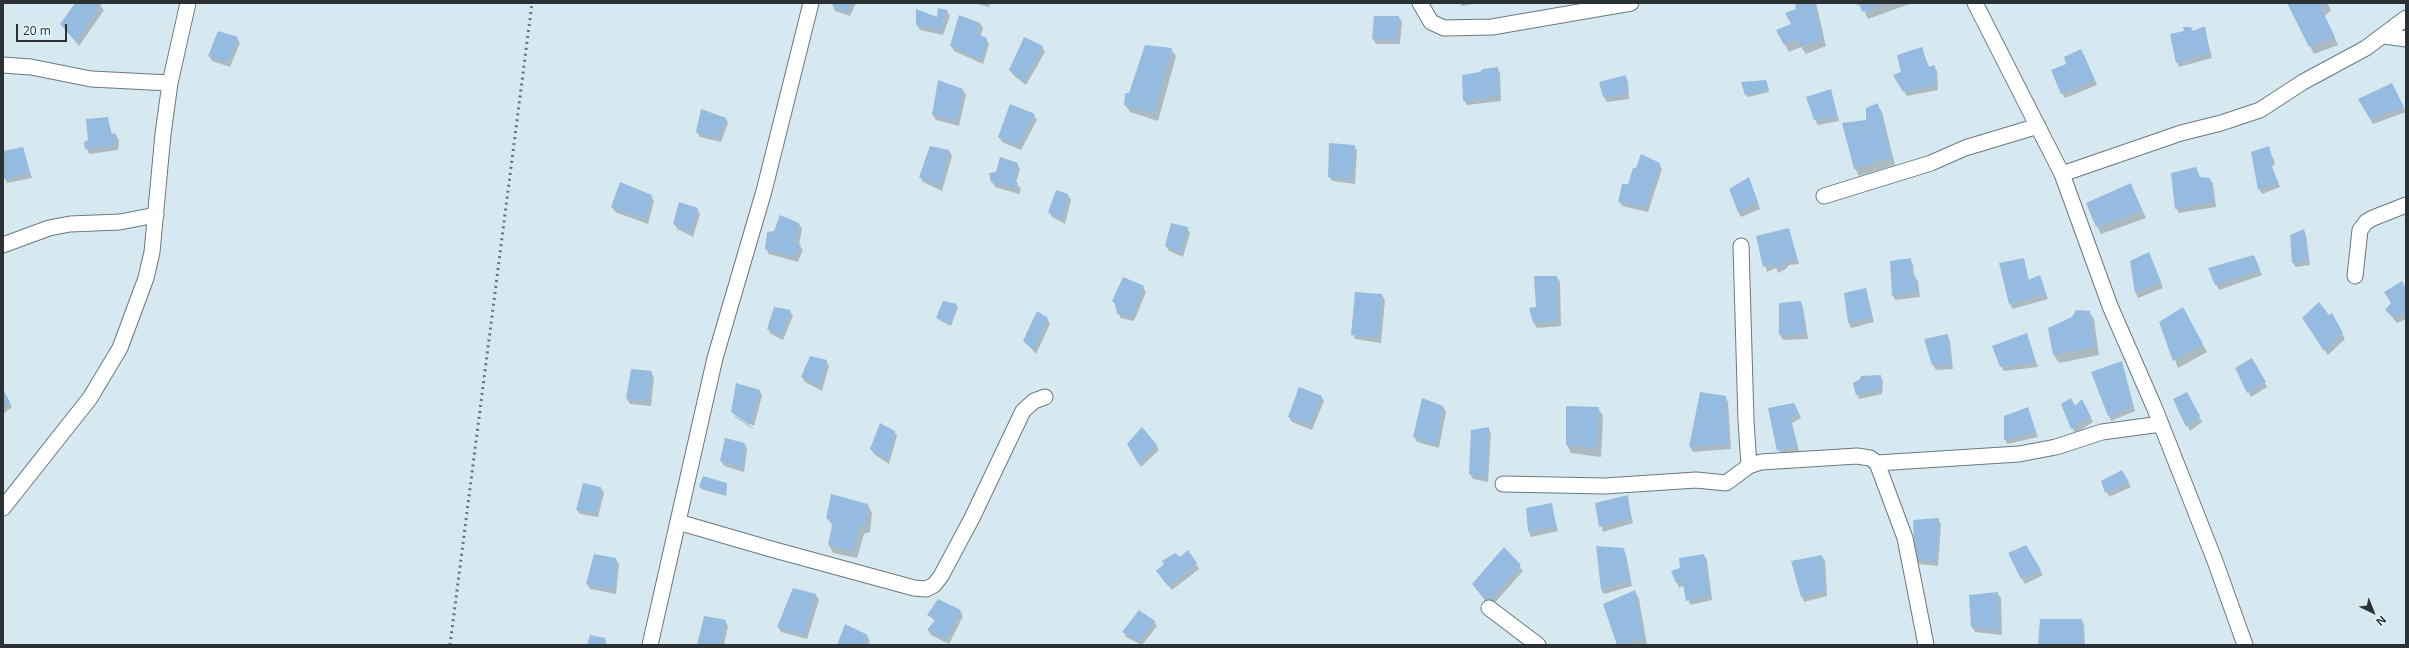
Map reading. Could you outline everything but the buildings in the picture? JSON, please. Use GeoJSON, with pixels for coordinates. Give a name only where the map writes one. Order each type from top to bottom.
{"type":"FeatureCollection","features":[{"type":"Feature","properties":{"kind":"street"},"geometry":{"type":"LineString","coordinates":[[3,508],[90,398],[120,348],[146,278],[152,252],[163,134],[170,82],[188,3]]}},
{"type":"Feature","properties":{"kind":"street"},"geometry":{"type":"LineString","coordinates":[[650,645],[715,358],[764,191],[811,3]]}},
{"type":"Feature","properties":{"kind":"street"},"geometry":{"type":"LineString","coordinates":[[1420,3],[1431,22],[1444,28],[1492,27],[1631,3]]}},
{"type":"Feature","properties":{"kind":"street"},"geometry":{"type":"LineString","coordinates":[[1975,3],[2062,174],[2110,306],[2161,424],[2215,561],[2245,645]]}},
{"type":"Feature","properties":{"kind":"street"},"geometry":{"type":"LineString","coordinates":[[2062,174],[2181,133],[2221,123],[2260,110],[2303,82],[2384,36],[2406,18]]}},
{"type":"Feature","properties":{"kind":"street"},"geometry":{"type":"LineString","coordinates":[[2384,36],[2406,39]]}},
{"type":"Feature","properties":{"kind":"street"},"geometry":{"type":"LineString","coordinates":[[3,65],[31,67],[91,79],[170,82]]}},
{"type":"Feature","properties":{"kind":"street"},"geometry":{"type":"LineString","coordinates":[[1824,196],[1931,163],[1965,148],[2038,126]]}},
{"type":"Feature","properties":{"kind":"street"},"geometry":{"type":"LineString","coordinates":[[2355,276],[2360,230],[2373,218],[2406,204]]}},
{"type":"Feature","properties":{"kind":"street"},"geometry":{"type":"LineString","coordinates":[[3,245],[56,226],[120,222],[156,215]]}},
{"type":"Feature","properties":{"kind":"street"},"geometry":{"type":"LineString","coordinates":[[1741,246],[1745,413],[1749,466]]}},
{"type":"Feature","properties":{"kind":"street"},"geometry":{"type":"LineString","coordinates":[[678,522],[914,588],[926,589],[934,585],[944,570],[972,518],[1023,411],[1034,401],[1045,397]]}},
{"type":"Feature","properties":{"kind":"street"},"geometry":{"type":"LineString","coordinates":[[1876,462],[2019,454],[2056,447],[2102,432],[2161,424]]}},
{"type":"Feature","properties":{"kind":"street"},"geometry":{"type":"LineString","coordinates":[[1503,484],[1605,486],[1696,480],[1726,483],[1749,466],[1761,462],[1856,456],[1870,458],[1876,462],[1905,538],[1926,645]]}},
{"type":"Feature","properties":{"kind":"street"},"geometry":{"type":"LineString","coordinates":[[1489,608],[1538,645]]}},
{"type":"Feature","properties":{"kind":"railway"},"geometry":{"type":"LineString","coordinates":[[450,645],[532,3]]}}]}
